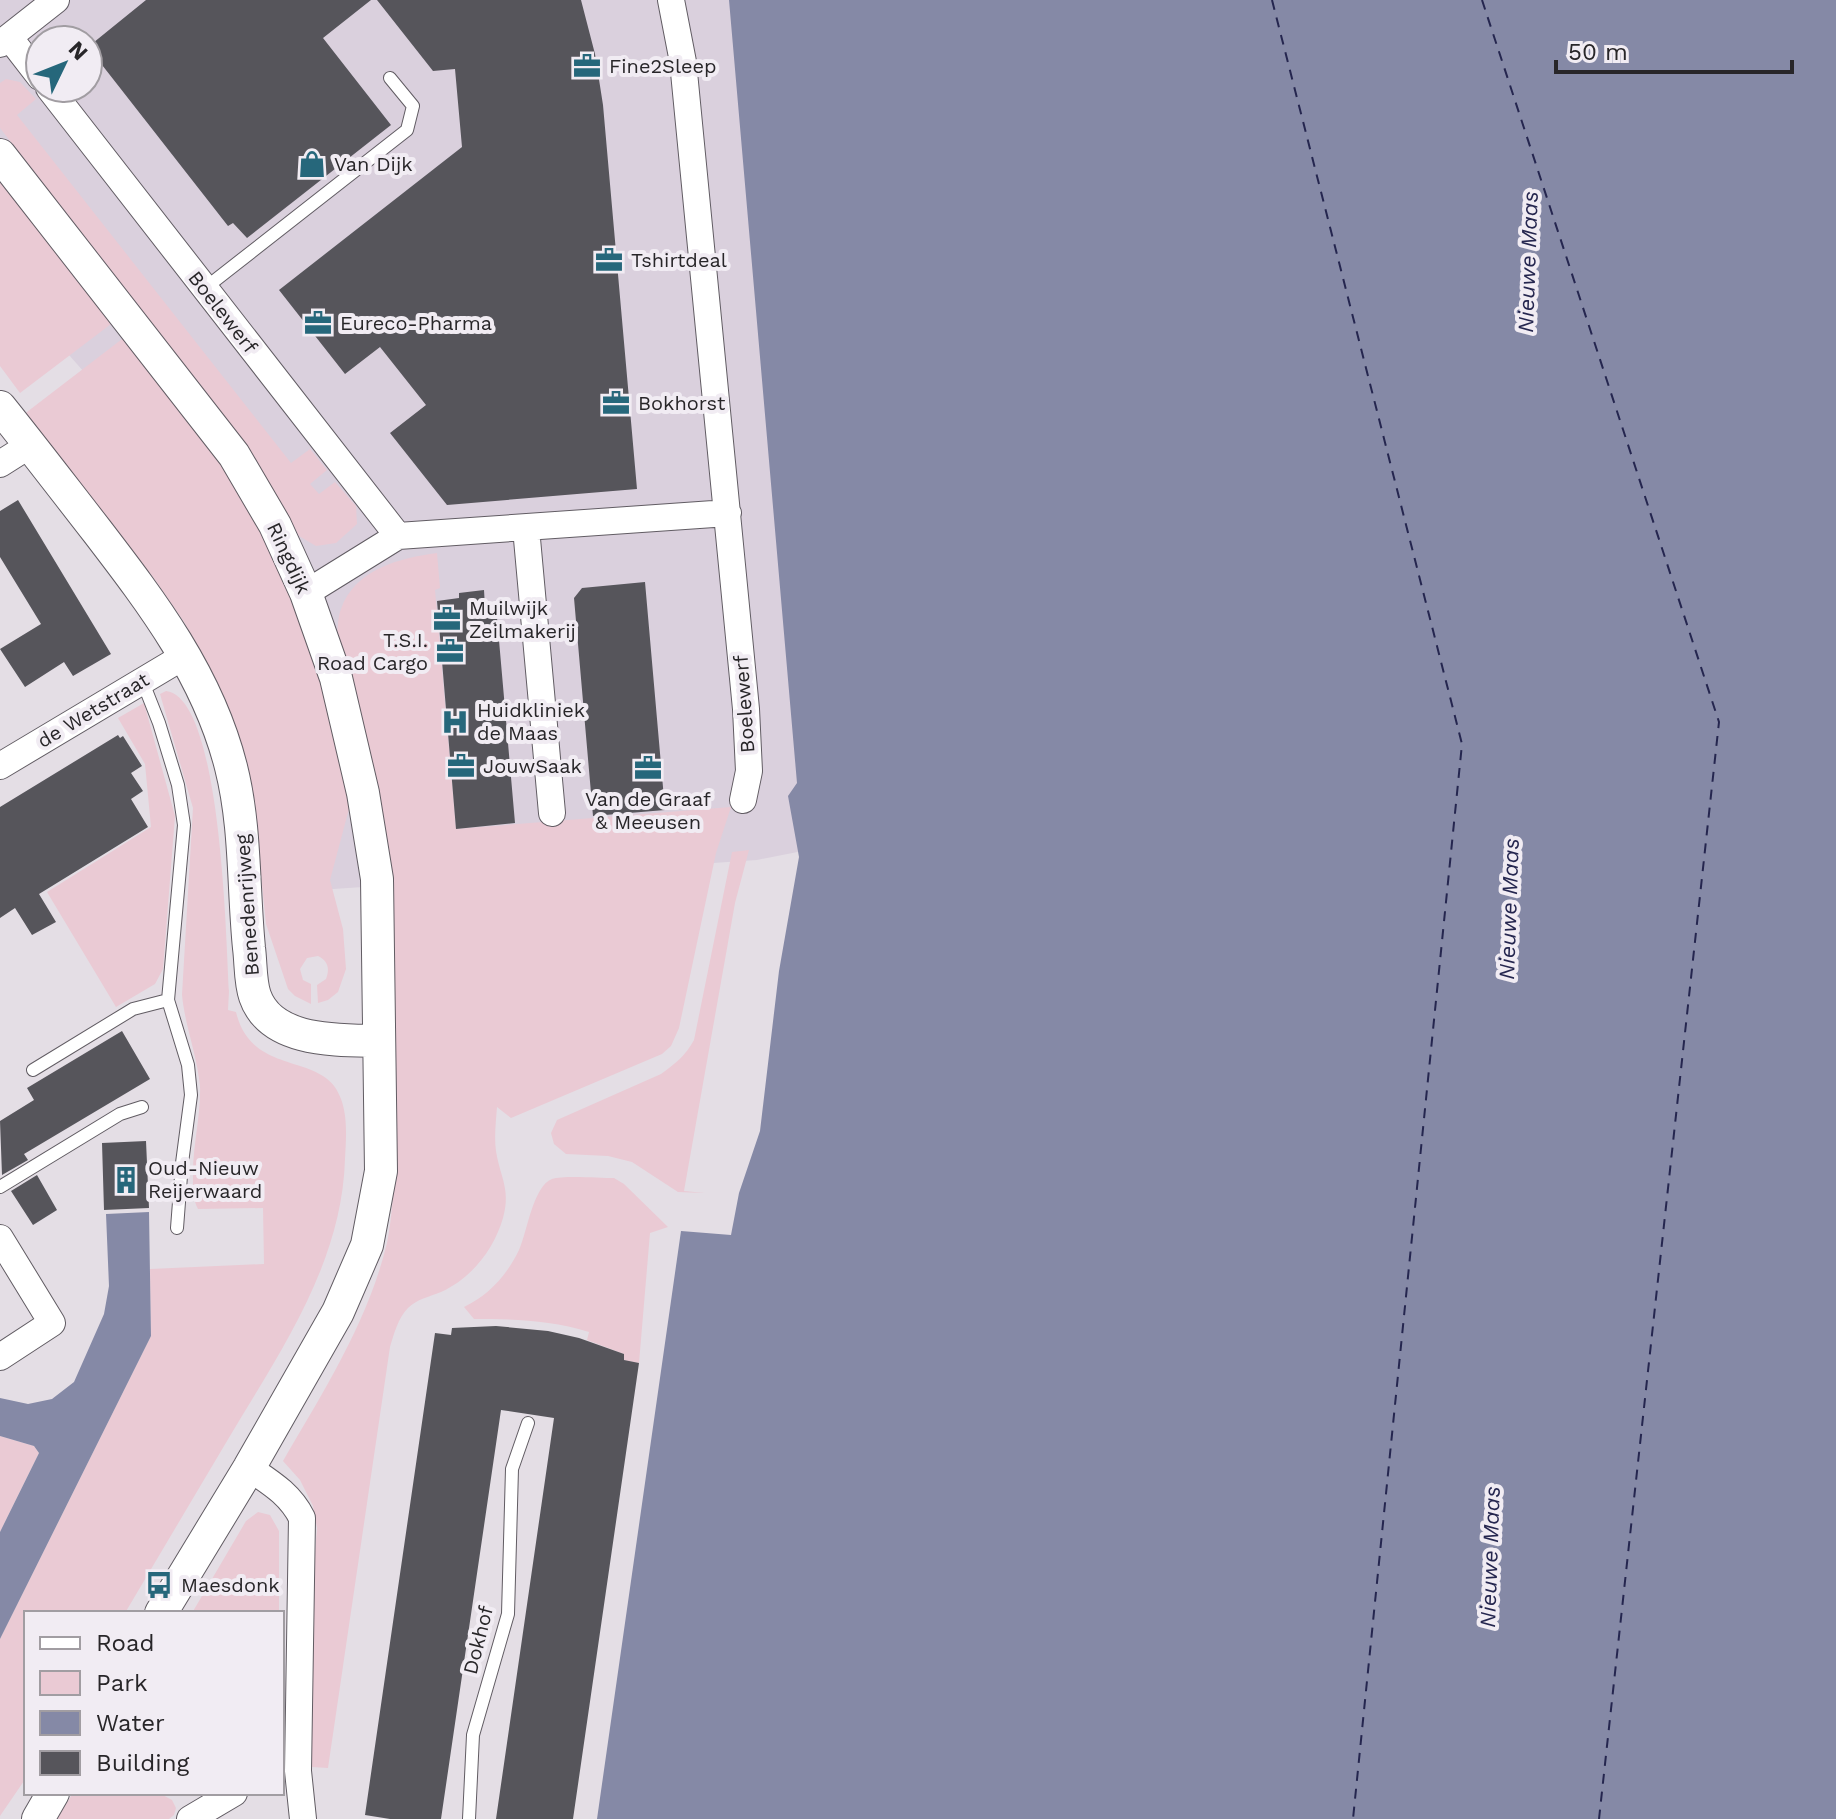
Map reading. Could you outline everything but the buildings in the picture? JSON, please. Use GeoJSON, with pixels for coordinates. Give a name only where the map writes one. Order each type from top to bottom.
{"type":"FeatureCollection","features":[{"type":"Feature","properties":{"kind":"street"},"geometry":{"type":"LineString","coordinates":[[24,61],[4,40],[56,0]]}},
{"type":"Feature","properties":{"kind":"street","name":"Boelewerf"},"geometry":{"type":"LineString","coordinates":[[671,0],[683,62],[746,709],[749,771],[743,800]]}},
{"type":"Feature","properties":{"kind":"street","name":"Boelewerf"},"geometry":{"type":"LineString","coordinates":[[61,104],[398,536]]}},
{"type":"Feature","properties":{"kind":"street","name":"Ringdijk"},"geometry":{"type":"LineString","coordinates":[[0,155],[234,455],[275,525],[306,593],[336,678],[363,793],[377,879],[378,1041]]}},
{"type":"Feature","properties":{"kind":"street","name":"Benedenrijweg"},"geometry":{"type":"LineString","coordinates":[[0,407],[151,601],[186,655],[216,717],[231,768],[243,834],[246,912],[255,997],[268,1016],[301,1036],[378,1041]]}},
{"type":"Feature","properties":{"kind":"street"},"geometry":{"type":"LineString","coordinates":[[0,464],[30,445]]}},
{"type":"Feature","properties":{"kind":"street"},"geometry":{"type":"LineString","coordinates":[[306,593],[398,536],[728,513]]}},
{"type":"Feature","properties":{"kind":"street"},"geometry":{"type":"LineString","coordinates":[[526,528],[552,813]]}},
{"type":"Feature","properties":{"kind":"street","name":"de Wetstraat"},"geometry":{"type":"LineString","coordinates":[[0,766],[186,655]]}},
{"type":"Feature","properties":{"kind":"street"},"geometry":{"type":"LineString","coordinates":[[162,1611],[338,1312],[367,1245],[381,1171],[378,1041]]}},
{"type":"Feature","properties":{"kind":"street"},"geometry":{"type":"LineString","coordinates":[[0,1238],[52,1323],[0,1357]]}},
{"type":"Feature","properties":{"kind":"street"},"geometry":{"type":"LineString","coordinates":[[249,1468],[284,1492],[302,1518],[290,1773],[303,1819]]}},
{"type":"Feature","properties":{"kind":"street"},"geometry":{"type":"LineString","coordinates":[[38,1819],[52,1795]]}},
{"type":"Feature","properties":{"kind":"street"},"geometry":{"type":"LineString","coordinates":[[190,1819],[231,1795]]}},
{"type":"Feature","properties":{"kind":"lane"},"geometry":{"type":"LineString","coordinates":[[204,289],[407,130],[413,106],[390,78]]}},
{"type":"Feature","properties":{"kind":"lane"},"geometry":{"type":"LineString","coordinates":[[142,680],[178,785],[184,825],[168,1000],[188,1065],[191,1095],[177,1228]]}},
{"type":"Feature","properties":{"kind":"lane"},"geometry":{"type":"LineString","coordinates":[[33,1070],[133,1009],[168,1000]]}},
{"type":"Feature","properties":{"kind":"lane"},"geometry":{"type":"LineString","coordinates":[[0,1187],[120,1114],[142,1107]]}},
{"type":"Feature","properties":{"kind":"lane","name":"Dokhof"},"geometry":{"type":"LineString","coordinates":[[469,1819],[473,1735],[508,1614],[512,1469],[528,1423]]}},
{"type":"Feature","properties":{"kind":"shaded area"},"geometry":{"type":"Polygon","coordinates":[[[0,0],[778,0],[838,844],[757,860],[304,891],[138,433],[0,277],[0,0]]]}},
{"type":"Feature","properties":{"kind":"green space"},"geometry":{"type":"Polygon","coordinates":[[[6,79],[20,82],[24,86],[24,104],[30,104],[17,115],[291,463],[310,449],[327,470],[310,484],[319,494],[335,482],[356,506],[357,524],[336,543],[316,546],[299,536],[259,466],[219,409],[0,128],[0,83],[6,79]]]}},
{"type":"Feature","properties":{"kind":"green space"},"geometry":{"type":"Polygon","coordinates":[[[0,175],[115,321],[20,393],[0,366],[0,175]]]}},
{"type":"Feature","properties":{"kind":"green space"},"geometry":{"type":"Polygon","coordinates":[[[126,336],[224,465],[260,527],[293,598],[325,694],[350,805],[330,880],[343,929],[346,969],[338,992],[318,1003],[317,985],[326,979],[326,963],[318,956],[307,958],[300,969],[303,980],[311,984],[311,1004],[295,996],[288,989],[266,924],[252,786],[238,737],[212,672],[184,622],[153,577],[23,415],[126,336]]]}},
{"type":"Feature","properties":{"kind":"green space"},"geometry":{"type":"Polygon","coordinates":[[[437,553],[440,588],[435,590],[456,829],[731,807],[716,853],[679,1028],[671,1046],[662,1054],[511,1118],[497,1107],[495,1146],[506,1199],[494,1241],[472,1271],[452,1286],[412,1305],[397,1326],[390,1347],[328,1768],[312,1767],[312,1592],[317,1528],[313,1506],[300,1480],[283,1461],[343,1356],[368,1301],[387,1243],[395,1169],[337,635],[338,621],[348,595],[368,575],[394,562],[437,553]]]}},
{"type":"Feature","properties":{"kind":"green space"},"geometry":{"type":"Polygon","coordinates":[[[166,691],[185,704],[199,734],[210,776],[223,876],[228,1010],[236,1012],[244,1033],[257,1047],[320,1074],[333,1084],[341,1099],[346,1121],[341,1198],[333,1235],[304,1307],[126,1611],[24,1611],[24,1781],[0,1816],[0,1639],[151,1336],[150,1269],[264,1264],[263,1208],[198,1209],[194,1196],[193,1162],[200,1086],[182,995],[193,808],[160,694],[166,691]]]}},
{"type":"Feature","properties":{"kind":"green space"},"geometry":{"type":"Polygon","coordinates":[[[144,703],[175,816],[163,969],[155,984],[116,1007],[47,892],[151,827],[145,764],[118,718],[144,703]]]}},
{"type":"Feature","properties":{"kind":"green space"},"geometry":{"type":"Polygon","coordinates":[[[749,850],[735,903],[684,1191],[705,1193],[678,1192],[632,1162],[608,1156],[566,1154],[554,1144],[551,1133],[557,1120],[661,1074],[680,1059],[691,1045],[732,852],[749,850]]]}},
{"type":"Feature","properties":{"kind":"green space"},"geometry":{"type":"Polygon","coordinates":[[[564,1177],[614,1178],[668,1227],[650,1233],[639,1363],[623,1360],[624,1354],[587,1340],[589,1332],[575,1328],[532,1321],[474,1319],[464,1307],[489,1290],[509,1268],[519,1250],[535,1200],[545,1183],[564,1177]]]}},
{"type":"Feature","properties":{"kind":"green space"},"geometry":{"type":"Polygon","coordinates":[[[0,1436],[34,1446],[39,1453],[0,1532],[0,1436]]]}},
{"type":"Feature","properties":{"kind":"green space"},"geometry":{"type":"Polygon","coordinates":[[[258,1512],[270,1515],[279,1531],[279,1611],[193,1611],[246,1521],[258,1512]]]}},
{"type":"Feature","properties":{"kind":"green space"},"geometry":{"type":"Polygon","coordinates":[[[72,1795],[163,1795],[172,1800],[176,1808],[169,1819],[57,1819],[72,1795]]]}},
{"type":"Feature","properties":{"kind":"water","name":"Nieuwe Maas"},"geometry":{"type":"Polygon","coordinates":[[[729,0],[1836,0],[1836,1819],[597,1819],[681,1231],[731,1235],[739,1193],[760,1131],[779,971],[799,857],[788,796],[797,783],[729,0]]]}},
{"type":"Feature","properties":{"kind":"water"},"geometry":{"type":"Polygon","coordinates":[[[149,1212],[151,1336],[0,1639],[0,1532],[39,1453],[34,1446],[0,1436],[0,1398],[28,1404],[52,1399],[74,1382],[104,1314],[109,1286],[106,1214],[149,1212]]]}},
{"type":"Feature","properties":{"kind":"ferry route"},"geometry":{"type":"LineString","coordinates":[[1272,0],[1462,744],[1353,1819]]}},
{"type":"Feature","properties":{"kind":"ferry route"},"geometry":{"type":"LineString","coordinates":[[1482,0],[1719,722],[1599,1819]]}},
{"type":"Feature","properties":{"kind":"place","name":"Fine2Sleep"},"geometry":{"type":"Point","coordinates":[587,66]}},
{"type":"Feature","properties":{"kind":"place","name":"Van Dijk"},"geometry":{"type":"Point","coordinates":[312,164]}},
{"type":"Feature","properties":{"kind":"place","name":"Tshirtdeal"},"geometry":{"type":"Point","coordinates":[609,260]}},
{"type":"Feature","properties":{"kind":"place","name":"Eureco-Pharma"},"geometry":{"type":"Point","coordinates":[318,323]}},
{"type":"Feature","properties":{"kind":"place","name":"Bokhorst"},"geometry":{"type":"Point","coordinates":[616,403]}},
{"type":"Feature","properties":{"kind":"place","name":"Muilwijk Zeilmakerij"},"geometry":{"type":"Point","coordinates":[447,619]}},
{"type":"Feature","properties":{"kind":"place","name":"T.S.I. Road Cargo"},"geometry":{"type":"Point","coordinates":[450,651]}},
{"type":"Feature","properties":{"kind":"place","name":"Huidkliniek de Maas"},"geometry":{"type":"Point","coordinates":[455,722]}},
{"type":"Feature","properties":{"kind":"place","name":"JouwSaak"},"geometry":{"type":"Point","coordinates":[461,766]}},
{"type":"Feature","properties":{"kind":"place","name":"Van de Graaf & Meeusen"},"geometry":{"type":"Point","coordinates":[648,768]}},
{"type":"Feature","properties":{"kind":"place","name":"Oud-Nieuw Reijerwaard"},"geometry":{"type":"Point","coordinates":[126,1180]}},
{"type":"Feature","properties":{"kind":"place","name":"Maesdonk"},"geometry":{"type":"Point","coordinates":[159,1585]}}]}
